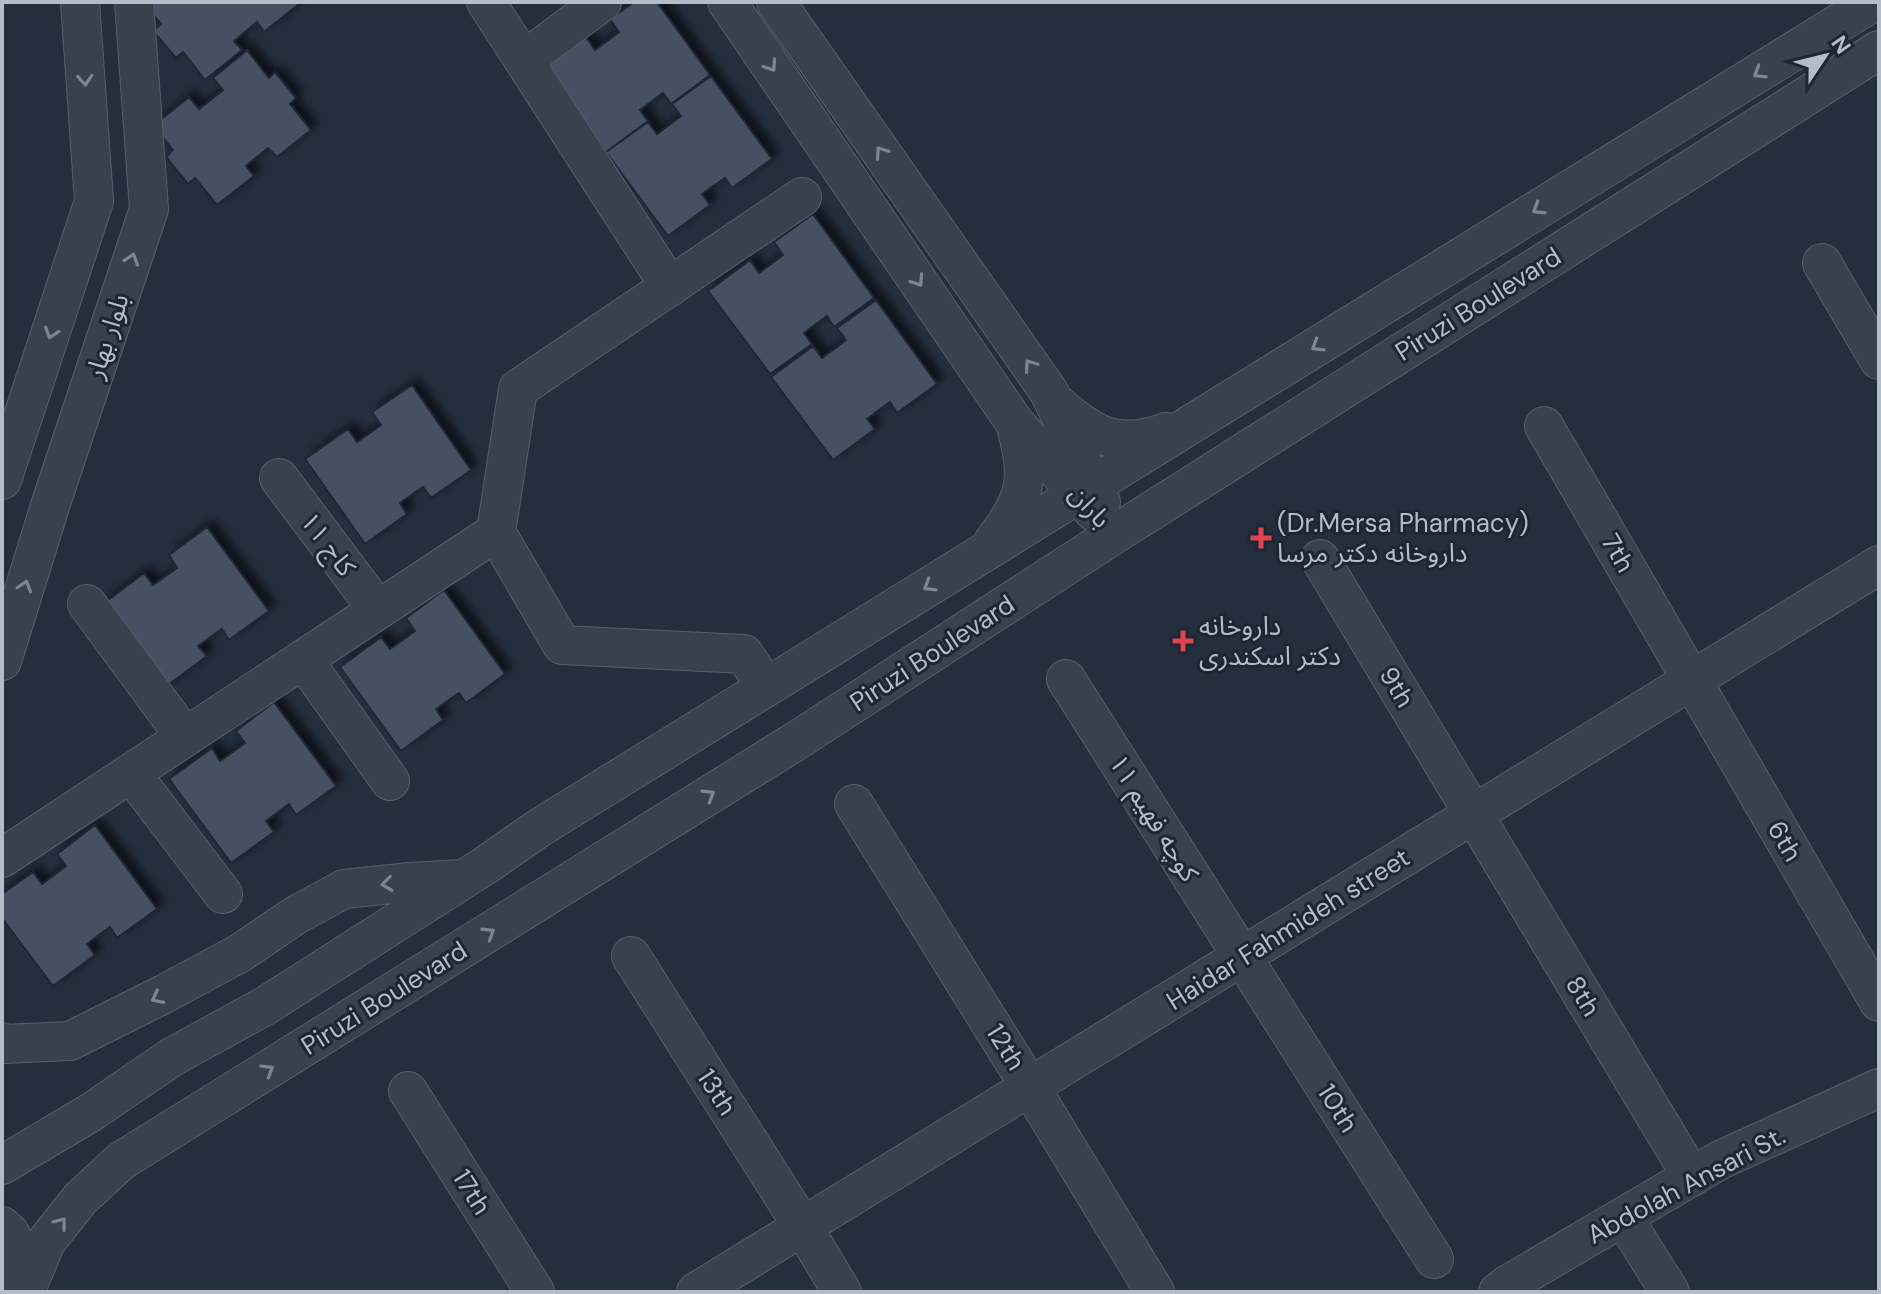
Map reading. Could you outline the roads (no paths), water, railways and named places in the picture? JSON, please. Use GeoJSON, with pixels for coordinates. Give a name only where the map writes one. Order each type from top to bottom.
{"type":"FeatureCollection","features":[{"type":"Feature","properties":{"kind":"street","name":"بلوار بهار"},"geometry":{"type":"LineString","coordinates":[[2,480],[94,201],[80,2]]}},
{"type":"Feature","properties":{"kind":"street","name":"بلوار بهار"},"geometry":{"type":"LineString","coordinates":[[2,661],[149,209],[134,2]]}},
{"type":"Feature","properties":{"kind":"street"},"geometry":{"type":"LineString","coordinates":[[486,2],[670,287]]}},
{"type":"Feature","properties":{"kind":"street"},"geometry":{"type":"LineString","coordinates":[[524,60],[602,2]]}},
{"type":"Feature","properties":{"kind":"street","name":"باران"},"geometry":{"type":"LineString","coordinates":[[727,2],[1015,423],[1086,489]]}},
{"type":"Feature","properties":{"kind":"street","name":"باران"},"geometry":{"type":"LineString","coordinates":[[776,2],[1054,401],[1086,489],[1115,534]]}},
{"type":"Feature","properties":{"kind":"street","name":"Piruzi Boulevard"},"geometry":{"type":"LineString","coordinates":[[2,1165],[90,1113],[172,1057],[265,1006],[465,879],[539,828],[1873,2]]}},
{"type":"Feature","properties":{"kind":"street","name":"Piruzi Boulevard"},"geometry":{"type":"LineString","coordinates":[[22,1292],[46,1242],[80,1199],[121,1161],[796,741],[1115,534],[1879,50]]}},
{"type":"Feature","properties":{"kind":"street"},"geometry":{"type":"LineString","coordinates":[[766,687],[744,654],[562,645],[496,532],[518,389],[802,197]]}},
{"type":"Feature","properties":{"kind":"street"},"geometry":{"type":"LineString","coordinates":[[1822,263],[1879,360]]}},
{"type":"Feature","properties":{"kind":"street"},"geometry":{"type":"LineString","coordinates":[[1054,401],[1082,426],[1114,440],[1148,439],[1195,422]]}},
{"type":"Feature","properties":{"kind":"street"},"geometry":{"type":"LineString","coordinates":[[986,551],[1010,520],[1023,491],[1024,457],[1015,423]]}},
{"type":"Feature","properties":{"kind":"street","name":"7th"},"geometry":{"type":"LineString","coordinates":[[1544,426],[1692,681]]}},
{"type":"Feature","properties":{"kind":"street","name":"کاج ۱۱"},"geometry":{"type":"LineString","coordinates":[[279,478],[378,610]]}},
{"type":"Feature","properties":{"kind":"street"},"geometry":{"type":"LineString","coordinates":[[2,858],[496,532]]}},
{"type":"Feature","properties":{"kind":"street","name":"9th"},"geometry":{"type":"LineString","coordinates":[[1320,559],[1474,814]]}},
{"type":"Feature","properties":{"kind":"street","name":"Haidar Fahmideh street"},"geometry":{"type":"LineString","coordinates":[[696,1292],[1879,565]]}},
{"type":"Feature","properties":{"kind":"street"},"geometry":{"type":"LineString","coordinates":[[87,604],[185,737]]}},
{"type":"Feature","properties":{"kind":"street"},"geometry":{"type":"LineString","coordinates":[[303,659],[390,781]]}},
{"type":"Feature","properties":{"kind":"street","name":"کوچه فهیم ۱۱"},"geometry":{"type":"LineString","coordinates":[[1066,679],[1242,957]]}},
{"type":"Feature","properties":{"kind":"street","name":"6th"},"geometry":{"type":"LineString","coordinates":[[1692,681],[1879,1002]]}},
{"type":"Feature","properties":{"kind":"street"},"geometry":{"type":"LineString","coordinates":[[131,773],[223,894]]}},
{"type":"Feature","properties":{"kind":"street","name":"12th"},"geometry":{"type":"LineString","coordinates":[[854,804],[1155,1292]]}},
{"type":"Feature","properties":{"kind":"street","name":"8th"},"geometry":{"type":"LineString","coordinates":[[1474,814],[1692,1177]]}},
{"type":"Feature","properties":{"kind":"street"},"geometry":{"type":"LineString","coordinates":[[2,1042],[70,1041],[240,953],[296,915],[344,889],[465,879]]}},
{"type":"Feature","properties":{"kind":"street","name":"13th"},"geometry":{"type":"LineString","coordinates":[[631,956],[842,1292]]}},
{"type":"Feature","properties":{"kind":"street","name":"10th"},"geometry":{"type":"LineString","coordinates":[[1242,957],[1434,1259]]}},
{"type":"Feature","properties":{"kind":"street","name":"Abdolah Ansari St."},"geometry":{"type":"LineString","coordinates":[[1498,1292],[1720,1160],[1879,1088]]}},
{"type":"Feature","properties":{"kind":"street","name":"17th"},"geometry":{"type":"LineString","coordinates":[[408,1091],[535,1292]]}},
{"type":"Feature","properties":{"kind":"street"},"geometry":{"type":"LineString","coordinates":[[1623,1217],[1670,1292]]}},
{"type":"Feature","properties":{"kind":"street"},"geometry":{"type":"LineString","coordinates":[[2,1226],[10,1233],[23,1264],[22,1292]]}},
{"type":"Feature","properties":{"kind":"place","name":"(Dr.Mersa Pharmacy) داروخانه دکتر مرسا"},"geometry":{"type":"Point","coordinates":[1261,538]}},
{"type":"Feature","properties":{"kind":"place","name":"داروخانه دکتر اسکندری"},"geometry":{"type":"Point","coordinates":[1183,641]}}]}
